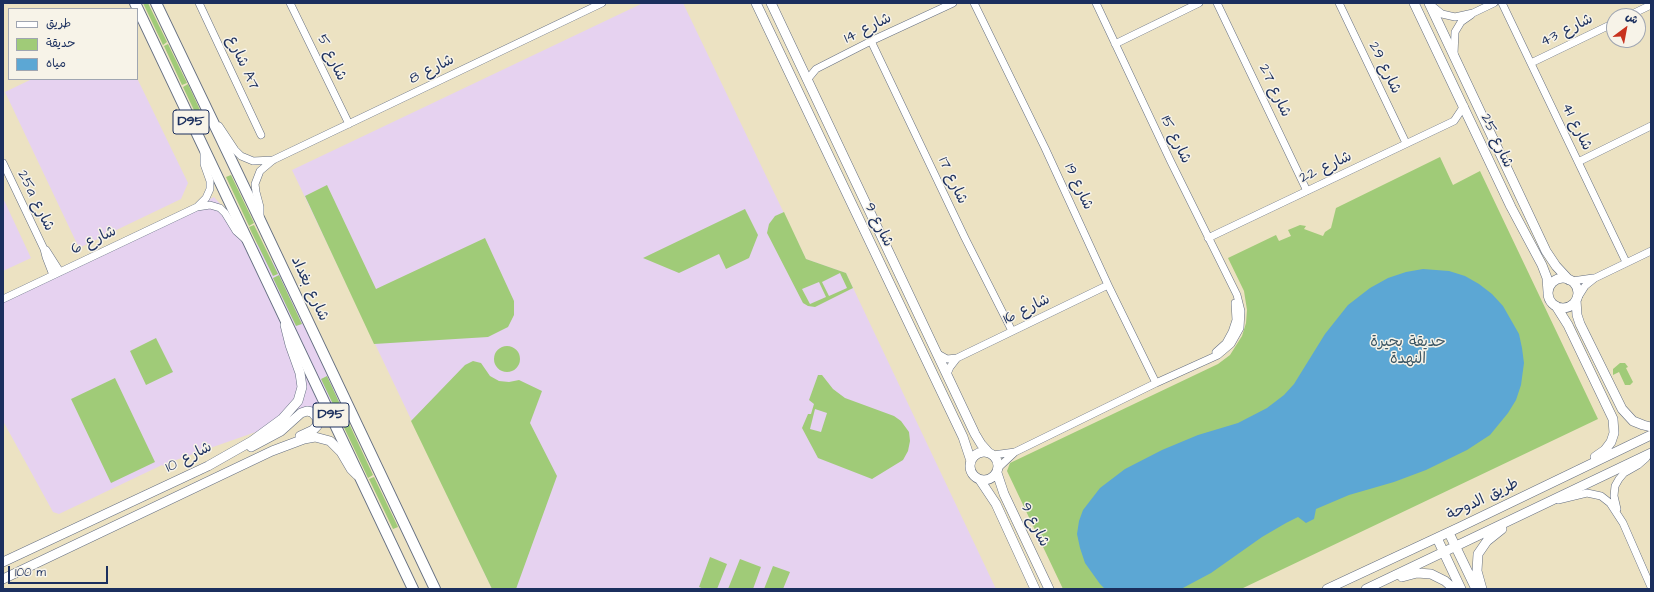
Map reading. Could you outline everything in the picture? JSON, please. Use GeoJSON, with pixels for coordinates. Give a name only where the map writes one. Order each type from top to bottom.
{"type":"FeatureCollection","features":[{"type":"Feature","properties":{"kind":"main road","name":"شارع بغداد"},"geometry":{"type":"LineString","coordinates":[[156,3],[435,589]]}},
{"type":"Feature","properties":{"kind":"main road","name":"D95"},"geometry":{"type":"LineString","coordinates":[[138,9],[414,589]]}},
{"type":"Feature","properties":{"kind":"street","name":"شارع A7"},"geometry":{"type":"LineString","coordinates":[[199,3],[261,135]]}},
{"type":"Feature","properties":{"kind":"street","name":"شارع 8"},"geometry":{"type":"LineString","coordinates":[[260,220],[260,207],[255,184],[260,171],[273,160],[602,3]]}},
{"type":"Feature","properties":{"kind":"street","name":"شارع 9"},"geometry":{"type":"LineString","coordinates":[[756,3],[963,438],[971,461]]}},
{"type":"Feature","properties":{"kind":"street","name":"شارع 9"},"geometry":{"type":"LineString","coordinates":[[771,3],[978,439],[991,454]]}},
{"type":"Feature","properties":{"kind":"street","name":"شارع 14"},"geometry":{"type":"LineString","coordinates":[[807,80],[816,69],[871,41],[953,3]]}},
{"type":"Feature","properties":{"kind":"street","name":"شارع 19"},"geometry":{"type":"LineString","coordinates":[[974,3],[1045,148],[1108,285],[1156,383]]}},
{"type":"Feature","properties":{"kind":"street","name":"شارع 15"},"geometry":{"type":"LineString","coordinates":[[997,471],[1015,452],[1156,383],[1207,360],[1226,343],[1234,326],[1236,309],[1232,287],[1096,3]]}},
{"type":"Feature","properties":{"kind":"street"},"geometry":{"type":"LineString","coordinates":[[1115,44],[1199,3]]}},
{"type":"Feature","properties":{"kind":"street","name":"شارع 27"},"geometry":{"type":"LineString","coordinates":[[1217,3],[1307,191]]}},
{"type":"Feature","properties":{"kind":"street","name":"شارع 29"},"geometry":{"type":"LineString","coordinates":[[1338,3],[1406,143]]}},
{"type":"Feature","properties":{"kind":"street","name":"شارع 25"},"geometry":{"type":"LineString","coordinates":[[1414,3],[1514,213],[1542,265],[1547,278],[1548,292]]}},
{"type":"Feature","properties":{"kind":"street"},"geometry":{"type":"LineString","coordinates":[[1429,4],[1447,16],[1459,16],[1472,13],[1494,3]]}},
{"type":"Feature","properties":{"kind":"street","name":"شارع 41"},"geometry":{"type":"LineString","coordinates":[[1502,3],[1626,262]]}},
{"type":"Feature","properties":{"kind":"street","name":"شارع 5"},"geometry":{"type":"LineString","coordinates":[[292,4],[349,124]]}},
{"type":"Feature","properties":{"kind":"street","name":"شارع 25"},"geometry":{"type":"LineString","coordinates":[[1429,4],[1546,250],[1556,266],[1570,280]]}},
{"type":"Feature","properties":{"kind":"street"},"geometry":{"type":"LineString","coordinates":[[1454,57],[1455,32],[1461,22],[1472,13]]}},
{"type":"Feature","properties":{"kind":"street","name":"شارع 43"},"geometry":{"type":"LineString","coordinates":[[1531,63],[1606,27]]}},
{"type":"Feature","properties":{"kind":"street","name":"شارع 17"},"geometry":{"type":"LineString","coordinates":[[871,41],[965,238],[1012,331]]}},
{"type":"Feature","properties":{"kind":"street"},"geometry":{"type":"LineString","coordinates":[[802,68],[816,69]]}},
{"type":"Feature","properties":{"kind":"street","name":"شارع 8"},"geometry":{"type":"LineString","coordinates":[[200,97],[238,154],[253,161],[273,160]]}},
{"type":"Feature","properties":{"kind":"street"},"geometry":{"type":"LineString","coordinates":[[1454,121],[1464,106]]}},
{"type":"Feature","properties":{"kind":"street"},"geometry":{"type":"LineString","coordinates":[[1454,121],[1463,121],[1472,124]]}},
{"type":"Feature","properties":{"kind":"street","name":"شارع 22"},"geometry":{"type":"LineString","coordinates":[[1208,238],[1454,121]]}},
{"type":"Feature","properties":{"kind":"street"},"geometry":{"type":"LineString","coordinates":[[1578,162],[1651,126]]}},
{"type":"Feature","properties":{"kind":"street","name":"شارع 6"},"geometry":{"type":"LineString","coordinates":[[197,207],[206,198],[210,189],[210,181],[204,164],[204,148]]}},
{"type":"Feature","properties":{"kind":"street","name":"25a شارع"},"geometry":{"type":"LineString","coordinates":[[3,163],[44,249],[46,257],[57,273]]}},
{"type":"Feature","properties":{"kind":"street","name":"شارع 6"},"geometry":{"type":"LineString","coordinates":[[3,299],[197,207],[210,205],[220,208],[240,235],[248,241]]}},
{"type":"Feature","properties":{"kind":"street"},"geometry":{"type":"LineString","coordinates":[[1556,306],[1568,307],[1577,298],[1585,286],[1595,278],[1651,250]]}},
{"type":"Feature","properties":{"kind":"street"},"geometry":{"type":"LineString","coordinates":[[1581,469],[1609,447],[1613,438],[1614,423],[1612,414],[1568,325],[1556,306],[1550,301],[1548,292],[1554,282],[1561,279],[1570,280],[1595,278]]}},
{"type":"Feature","properties":{"kind":"street"},"geometry":{"type":"LineString","coordinates":[[888,279],[900,288],[909,305],[920,317]]}},
{"type":"Feature","properties":{"kind":"street"},"geometry":{"type":"LineString","coordinates":[[1570,280],[1578,290],[1577,315],[1580,324],[1619,404],[1633,421],[1651,427]]}},
{"type":"Feature","properties":{"kind":"street","name":"شارع 16"},"geometry":{"type":"LineString","coordinates":[[957,358],[1108,285]]}},
{"type":"Feature","properties":{"kind":"street","name":"شارع 10"},"geometry":{"type":"LineString","coordinates":[[3,562],[208,466],[264,433],[286,415],[298,401],[302,392],[302,378],[287,336],[284,315]]}},
{"type":"Feature","properties":{"kind":"street"},"geometry":{"type":"LineString","coordinates":[[938,354],[947,358],[957,358]]}},
{"type":"Feature","properties":{"kind":"street"},"geometry":{"type":"LineString","coordinates":[[947,374],[957,358]]}},
{"type":"Feature","properties":{"kind":"street"},"geometry":{"type":"LineString","coordinates":[[208,466],[266,440],[286,427],[304,411],[310,411],[315,414],[318,423],[313,430],[272,451]]}},
{"type":"Feature","properties":{"kind":"street","name":"طريق الدوحة"},"geometry":{"type":"LineString","coordinates":[[1327,589],[1449,533],[1651,436]]}},
{"type":"Feature","properties":{"kind":"street","name":"شارع 10"},"geometry":{"type":"LineString","coordinates":[[3,579],[272,451],[309,438],[325,439],[338,448],[351,469],[362,478]]}},
{"type":"Feature","properties":{"kind":"street"},"geometry":{"type":"LineString","coordinates":[[980,452],[991,454],[998,464],[997,471],[990,479],[980,480],[976,478],[971,470],[971,461],[973,457],[980,452]]}},
{"type":"Feature","properties":{"kind":"street","name":"شارع 15"},"geometry":{"type":"LineString","coordinates":[[991,454],[1015,452]]}},
{"type":"Feature","properties":{"kind":"street"},"geometry":{"type":"LineString","coordinates":[[1650,454],[1638,465],[1624,474],[1617,483],[1614,496],[1618,513],[1651,587]]}},
{"type":"Feature","properties":{"kind":"street","name":"طريق الدوحة"},"geometry":{"type":"LineString","coordinates":[[1366,589],[1650,454]]}},
{"type":"Feature","properties":{"kind":"street","name":"شارع 9"},"geometry":{"type":"LineString","coordinates":[[997,471],[1008,502],[1049,589]]}},
{"type":"Feature","properties":{"kind":"street","name":"شارع 9"},"geometry":{"type":"LineString","coordinates":[[980,480],[996,504],[1036,589]]}},
{"type":"Feature","properties":{"kind":"street"},"geometry":{"type":"LineString","coordinates":[[1552,500],[1562,500],[1582,493],[1592,493],[1606,499],[1618,513]]}},
{"type":"Feature","properties":{"kind":"street"},"geometry":{"type":"LineString","coordinates":[[1482,589],[1476,565],[1478,554],[1482,546],[1492,536],[1516,521],[1525,513]]}},
{"type":"Feature","properties":{"kind":"street"},"geometry":{"type":"LineString","coordinates":[[1449,533],[1476,589]]}},
{"type":"Feature","properties":{"kind":"street"},"geometry":{"type":"LineString","coordinates":[[1437,538],[1461,589]]}},
{"type":"Feature","properties":{"kind":"street"},"geometry":{"type":"LineString","coordinates":[[1380,582],[1396,580],[1412,574],[1426,573],[1441,578],[1454,589]]}},
{"type":"Feature","properties":{"kind":"shaded area"},"geometry":{"type":"Polygon","coordinates":[[[643,3],[683,3],[806,259],[846,273],[996,589],[492,589],[292,170],[643,3]]]}},
{"type":"Feature","properties":{"kind":"shaded area"},"geometry":{"type":"Polygon","coordinates":[[[30,80],[138,80],[188,183],[181,199],[79,248],[5,92],[30,80]]]}},
{"type":"Feature","properties":{"kind":"shaded area"},"geometry":{"type":"Polygon","coordinates":[[[214,197],[291,282],[347,400],[176,460],[163,466],[162,465],[59,514],[53,512],[3,421],[3,299],[214,197]]]}},
{"type":"Feature","properties":{"kind":"shaded area"},"geometry":{"type":"Polygon","coordinates":[[[3,198],[31,258],[3,271],[3,198]]]}},
{"type":"Feature","properties":{"kind":"green space"},"geometry":{"type":"Polygon","coordinates":[[[143,3],[148,3],[167,42],[163,45],[143,3]]]}},
{"type":"Feature","properties":{"kind":"green space"},"geometry":{"type":"Polygon","coordinates":[[[168,44],[187,83],[182,85],[164,46],[168,44]]]}},
{"type":"Feature","properties":{"kind":"green space"},"geometry":{"type":"Polygon","coordinates":[[[188,84],[206,123],[201,125],[183,87],[188,84]]]}},
{"type":"Feature","properties":{"kind":"green space","name":"حديقة بحيرة النهدة"},"geometry":{"type":"Polygon","coordinates":[[[1440,157],[1453,185],[1480,171],[1598,419],[1241,589],[1063,589],[1007,471],[1010,463],[1218,364],[1230,355],[1242,336],[1246,323],[1247,310],[1244,291],[1228,258],[1276,235],[1279,241],[1291,236],[1288,230],[1300,225],[1306,226],[1304,229],[1323,236],[1325,232],[1331,228],[1336,208],[1440,157]]]}},
{"type":"Feature","properties":{"kind":"green space"},"geometry":{"type":"Polygon","coordinates":[[[231,175],[254,223],[249,226],[226,177],[231,175]]]}},
{"type":"Feature","properties":{"kind":"green space"},"geometry":{"type":"Polygon","coordinates":[[[327,185],[376,289],[485,238],[514,301],[514,315],[508,327],[488,337],[374,344],[305,196],[327,185]]]}},
{"type":"Feature","properties":{"kind":"green space"},"geometry":{"type":"Polygon","coordinates":[[[745,209],[758,235],[749,258],[726,269],[719,254],[679,273],[643,258],[745,209]]]}},
{"type":"Feature","properties":{"kind":"green space"},"geometry":{"type":"Polygon","coordinates":[[[784,212],[806,259],[846,273],[853,288],[815,307],[808,306],[803,303],[767,233],[769,224],[775,216],[784,212]],[[840,273],[822,282],[829,296],[847,288],[840,273]],[[819,282],[802,289],[810,304],[826,297],[819,282]]]}},
{"type":"Feature","properties":{"kind":"green space"},"geometry":{"type":"Polygon","coordinates":[[[254,225],[278,274],[273,276],[249,227],[254,225]]]}},
{"type":"Feature","properties":{"kind":"green space"},"geometry":{"type":"Polygon","coordinates":[[[279,275],[302,324],[296,326],[273,278],[279,275]]]}},
{"type":"Feature","properties":{"kind":"green space"},"geometry":{"type":"Polygon","coordinates":[[[156,338],[173,372],[146,385],[130,351],[156,338]]]}},
{"type":"Feature","properties":{"kind":"green space"},"geometry":{"type":"Polygon","coordinates":[[[507,346],[516,350],[520,359],[516,368],[507,372],[498,368],[494,359],[498,350],[507,346]]]}},
{"type":"Feature","properties":{"kind":"green space"},"geometry":{"type":"Polygon","coordinates":[[[473,361],[481,363],[490,376],[499,381],[509,382],[519,380],[542,391],[530,423],[557,476],[516,589],[492,589],[411,421],[465,365],[473,361]]]}},
{"type":"Feature","properties":{"kind":"green space"},"geometry":{"type":"Polygon","coordinates":[[[1620,363],[1625,363],[1628,367],[1626,368],[1633,382],[1630,385],[1625,385],[1619,372],[1613,375],[1613,369],[1620,363]]]}},
{"type":"Feature","properties":{"kind":"green space"},"geometry":{"type":"Polygon","coordinates":[[[818,375],[822,375],[833,389],[845,398],[894,416],[901,421],[909,432],[910,441],[908,451],[903,460],[872,479],[818,458],[802,428],[808,414],[811,414],[814,404],[809,400],[818,375]],[[815,409],[810,429],[821,432],[827,413],[815,409]]]}},
{"type":"Feature","properties":{"kind":"green space"},"geometry":{"type":"Polygon","coordinates":[[[327,376],[373,475],[368,478],[321,379],[327,376]]]}},
{"type":"Feature","properties":{"kind":"green space"},"geometry":{"type":"Polygon","coordinates":[[[115,378],[155,462],[111,483],[71,399],[115,378]]]}},
{"type":"Feature","properties":{"kind":"green space"},"geometry":{"type":"Polygon","coordinates":[[[374,477],[398,527],[393,529],[369,479],[374,477]]]}},
{"type":"Feature","properties":{"kind":"green space"},"geometry":{"type":"Polygon","coordinates":[[[710,557],[727,564],[717,589],[704,589],[699,587],[710,557]]]}},
{"type":"Feature","properties":{"kind":"green space"},"geometry":{"type":"Polygon","coordinates":[[[740,559],[761,567],[753,589],[728,589],[740,559]]]}},
{"type":"Feature","properties":{"kind":"green space"},"geometry":{"type":"Polygon","coordinates":[[[773,566],[790,572],[783,589],[764,589],[773,566]]]}},
{"type":"Feature","properties":{"kind":"water"},"geometry":{"type":"Polygon","coordinates":[[[1423,269],[1449,271],[1465,276],[1479,284],[1492,294],[1503,306],[1519,334],[1524,363],[1521,385],[1516,400],[1508,413],[1490,435],[1467,450],[1426,470],[1394,482],[1349,495],[1316,509],[1314,519],[1306,523],[1298,517],[1262,537],[1211,573],[1181,589],[1105,589],[1100,584],[1085,563],[1077,534],[1079,521],[1083,510],[1100,488],[1125,469],[1162,450],[1198,435],[1238,423],[1267,408],[1284,395],[1294,384],[1325,334],[1348,305],[1370,288],[1388,278],[1406,272],[1423,269]]]}}]}
